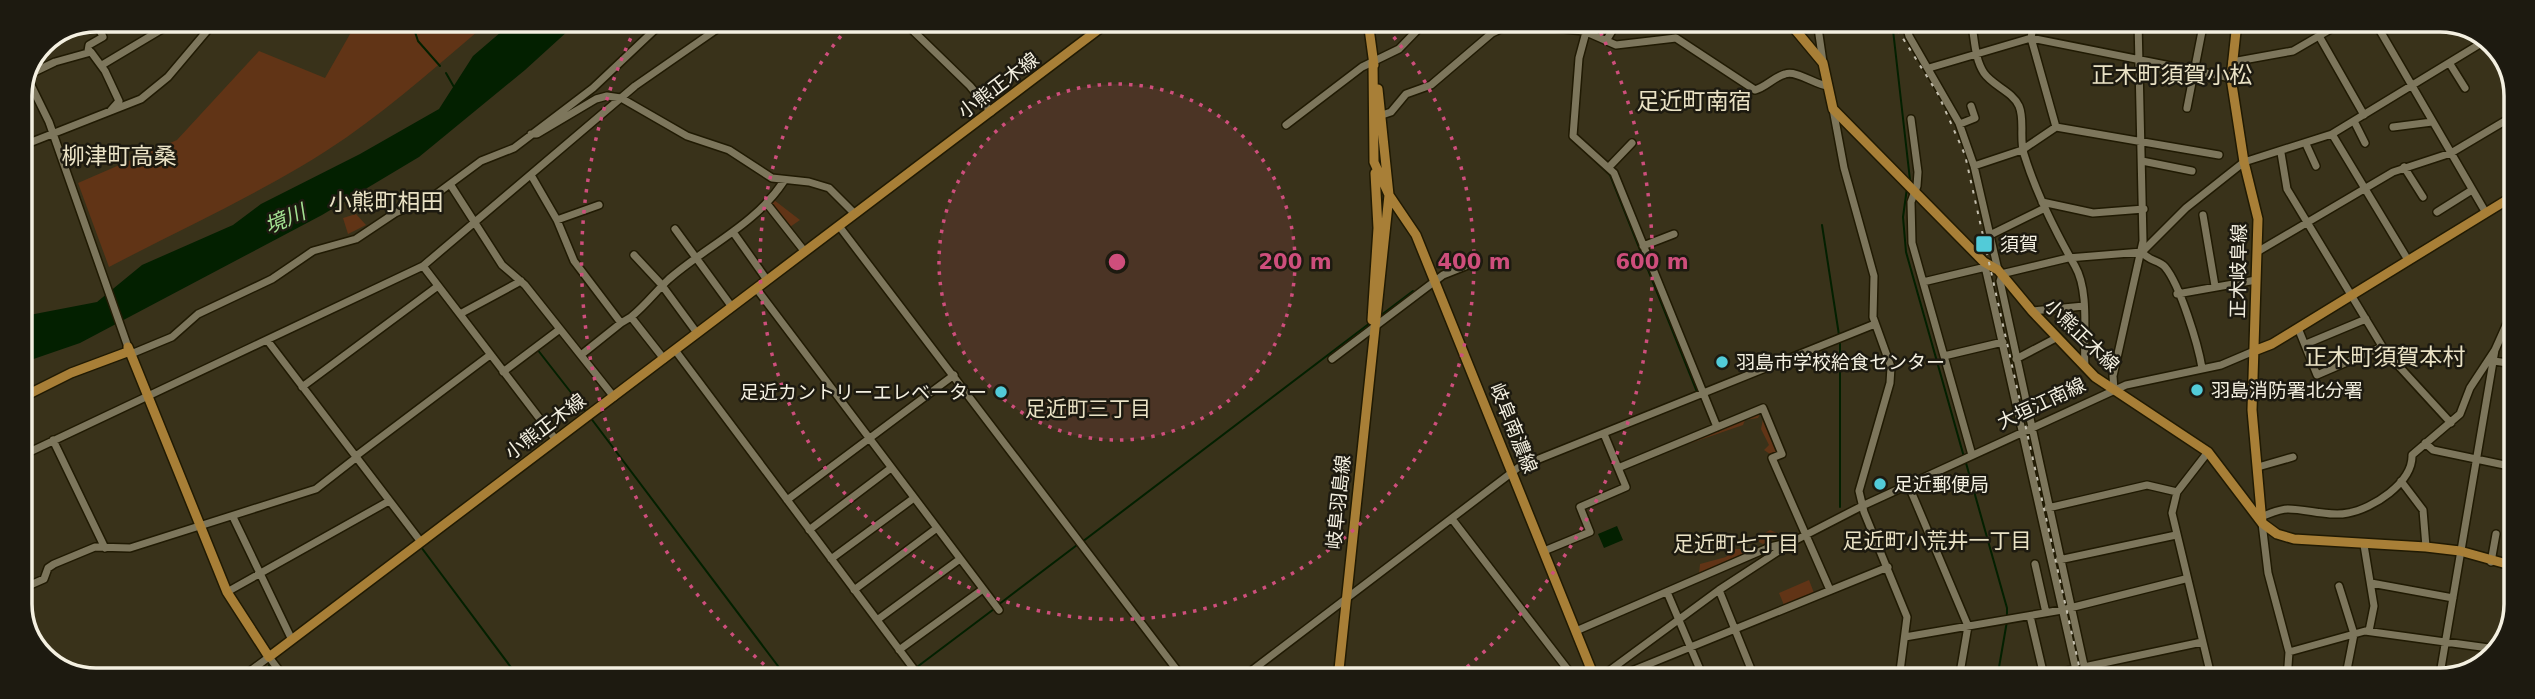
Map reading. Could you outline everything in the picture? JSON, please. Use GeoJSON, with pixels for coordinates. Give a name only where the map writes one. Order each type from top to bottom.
{"type":"FeatureCollection","features":[{"type":"Feature","properties":{"kind":"main road","name":"小熊正木線"},"geometry":{"type":"LineString","coordinates":[[270,657],[1095,32]]}},
{"type":"Feature","properties":{"kind":"main road","name":"岐阜南濃線"},"geometry":{"type":"LineString","coordinates":[[1369,32],[1382,115],[1390,195]]}},
{"type":"Feature","properties":{"kind":"main road"},"geometry":{"type":"LineString","coordinates":[[1797,32],[1823,63],[1833,109]]}},
{"type":"Feature","properties":{"kind":"main road","name":"正木岐阜線"},"geometry":{"type":"LineString","coordinates":[[2236,32],[2231,78],[2258,219],[2252,410],[2262,519]]}},
{"type":"Feature","properties":{"kind":"main road","name":"岐阜南濃線"},"geometry":{"type":"LineString","coordinates":[[1373,62],[1374,162],[1390,195],[1416,234],[1593,668]]}},
{"type":"Feature","properties":{"kind":"main road","name":"小熊正木線"},"geometry":{"type":"LineString","coordinates":[[1833,109],[1985,265],[2000,273],[2085,368],[2208,452],[2277,534],[2294,539],[2460,551],[2504,564]]}},
{"type":"Feature","properties":{"kind":"main road","name":"岐阜羽島線"},"geometry":{"type":"LineString","coordinates":[[1373,328],[1371,313],[1377,228],[1374,162]]}},
{"type":"Feature","properties":{"kind":"main road","name":"岐阜羽島線"},"geometry":{"type":"LineString","coordinates":[[1339,668],[1373,328],[1386,243],[1390,195]]}},
{"type":"Feature","properties":{"kind":"main road","name":"大垣江南線"},"geometry":{"type":"LineString","coordinates":[[2254,351],[2298,328],[2503,202]]}},
{"type":"Feature","properties":{"kind":"main road"},"geometry":{"type":"LineString","coordinates":[[32,392],[71,373],[130,351],[227,592],[270,657]]}},
{"type":"Feature","properties":{"kind":"street"},"geometry":{"type":"LineString","coordinates":[[88,51],[89,45],[103,37],[101,32]]}},
{"type":"Feature","properties":{"kind":"street"},"geometry":{"type":"LineString","coordinates":[[102,65],[157,32]]}},
{"type":"Feature","properties":{"kind":"street"},"geometry":{"type":"LineString","coordinates":[[32,144],[54,139],[124,108],[167,77],[206,32]]}},
{"type":"Feature","properties":{"kind":"street"},"geometry":{"type":"LineString","coordinates":[[33,89],[54,139],[130,351],[172,337],[198,314],[272,279],[313,251],[356,239],[395,213],[435,195],[481,161],[514,148],[593,88],[651,32]]}},
{"type":"Feature","properties":{"kind":"street"},"geometry":{"type":"LineString","coordinates":[[32,450],[424,266],[474,220],[621,99],[713,32]]}},
{"type":"Feature","properties":{"kind":"street"},"geometry":{"type":"LineString","coordinates":[[914,32],[970,86],[991,112]]}},
{"type":"Feature","properties":{"kind":"street"},"geometry":{"type":"LineString","coordinates":[[1286,125],[1373,62],[1399,50],[1416,32]]}},
{"type":"Feature","properties":{"kind":"street"},"geometry":{"type":"LineString","coordinates":[[1382,115],[1391,112],[1406,94],[1430,85],[1495,32]]}},
{"type":"Feature","properties":{"kind":"street"},"geometry":{"type":"LineString","coordinates":[[1717,427],[1614,173],[1573,136],[1579,58],[1586,32],[1616,45],[1676,38],[1755,90],[1784,74],[1793,73],[1818,85],[1828,86]]}},
{"type":"Feature","properties":{"kind":"street"},"geometry":{"type":"LineString","coordinates":[[1606,41],[1611,32]]}},
{"type":"Feature","properties":{"kind":"street"},"geometry":{"type":"LineString","coordinates":[[1819,32],[1823,63]]}},
{"type":"Feature","properties":{"kind":"street"},"geometry":{"type":"LineString","coordinates":[[1908,32],[1960,124],[1974,166],[2000,273],[2027,429],[2080,668],[2202,642]]}},
{"type":"Feature","properties":{"kind":"street"},"geometry":{"type":"LineString","coordinates":[[1973,32],[1976,53],[1985,75],[2012,96],[2020,108],[2022,150],[2043,205],[2068,258],[2076,266],[2084,306],[2085,368]]}},
{"type":"Feature","properties":{"kind":"street"},"geometry":{"type":"LineString","coordinates":[[2032,32],[2031,38],[2056,127]]}},
{"type":"Feature","properties":{"kind":"street"},"geometry":{"type":"LineString","coordinates":[[2114,390],[2113,376],[2142,252],[2144,209],[2139,32]]}},
{"type":"Feature","properties":{"kind":"street"},"geometry":{"type":"LineString","coordinates":[[2188,108],[2202,32]]}},
{"type":"Feature","properties":{"kind":"street"},"geometry":{"type":"LineString","coordinates":[[2232,62],[2293,51],[2326,32]]}},
{"type":"Feature","properties":{"kind":"street"},"geometry":{"type":"LineString","coordinates":[[2380,32],[2486,213]]}},
{"type":"Feature","properties":{"kind":"street"},"geometry":{"type":"LineString","coordinates":[[2319,36],[2364,115]]}},
{"type":"Feature","properties":{"kind":"street"},"geometry":{"type":"LineString","coordinates":[[1929,68],[2031,38],[2231,78]]}},
{"type":"Feature","properties":{"kind":"street"},"geometry":{"type":"LineString","coordinates":[[2000,273],[2068,258],[2142,252],[2186,208],[2245,162],[2281,153],[2332,134],[2480,45]]}},
{"type":"Feature","properties":{"kind":"street"},"geometry":{"type":"LineString","coordinates":[[88,51],[102,65],[119,104],[99,118]]}},
{"type":"Feature","properties":{"kind":"street"},"geometry":{"type":"LineString","coordinates":[[36,72],[88,51]]}},
{"type":"Feature","properties":{"kind":"street"},"geometry":{"type":"LineString","coordinates":[[2450,64],[2465,88]]}},
{"type":"Feature","properties":{"kind":"street"},"geometry":{"type":"LineString","coordinates":[[530,134],[537,134],[596,99],[607,96],[621,99],[687,136],[729,150],[761,173],[784,181],[808,182],[829,188],[855,214]]}},
{"type":"Feature","properties":{"kind":"street"},"geometry":{"type":"LineString","coordinates":[[1960,124],[1975,118],[1970,106]]}},
{"type":"Feature","properties":{"kind":"street"},"geometry":{"type":"LineString","coordinates":[[1833,109],[1844,168],[1874,275],[1875,324],[1892,375],[1860,480],[1862,506],[1907,617],[1901,668]]}},
{"type":"Feature","properties":{"kind":"street"},"geometry":{"type":"LineString","coordinates":[[1911,120],[1917,167],[1910,186],[1912,243],[1972,455]]}},
{"type":"Feature","properties":{"kind":"street"},"geometry":{"type":"LineString","coordinates":[[2354,121],[2365,143]]}},
{"type":"Feature","properties":{"kind":"street"},"geometry":{"type":"LineString","coordinates":[[2393,127],[2432,122]]}},
{"type":"Feature","properties":{"kind":"street"},"geometry":{"type":"LineString","coordinates":[[2257,252],[2364,188],[2404,167],[2451,153],[2503,122]]}},
{"type":"Feature","properties":{"kind":"street"},"geometry":{"type":"LineString","coordinates":[[1974,166],[2022,150],[2056,127],[2141,139],[2219,155]]}},
{"type":"Feature","properties":{"kind":"street"},"geometry":{"type":"LineString","coordinates":[[2332,134],[2408,260]]}},
{"type":"Feature","properties":{"kind":"street"},"geometry":{"type":"LineString","coordinates":[[1609,167],[1632,143]]}},
{"type":"Feature","properties":{"kind":"street"},"geometry":{"type":"LineString","coordinates":[[2306,144],[2316,166]]}},
{"type":"Feature","properties":{"kind":"street"},"geometry":{"type":"LineString","coordinates":[[2281,153],[2287,189],[2382,347],[2451,423]]}},
{"type":"Feature","properties":{"kind":"street"},"geometry":{"type":"LineString","coordinates":[[2142,161],[2192,171]]}},
{"type":"Feature","properties":{"kind":"street"},"geometry":{"type":"LineString","coordinates":[[2404,167],[2423,197]]}},
{"type":"Feature","properties":{"kind":"street"},"geometry":{"type":"LineString","coordinates":[[531,175],[557,220],[574,261],[621,323]]}},
{"type":"Feature","properties":{"kind":"street"},"geometry":{"type":"LineString","coordinates":[[581,355],[631,317],[662,287],[768,205],[784,181]]}},
{"type":"Feature","properties":{"kind":"street"},"geometry":{"type":"LineString","coordinates":[[450,184],[502,265],[521,281],[614,397]]}},
{"type":"Feature","properties":{"kind":"street"},"geometry":{"type":"LineString","coordinates":[[2437,212],[2472,190]]}},
{"type":"Feature","properties":{"kind":"street"},"geometry":{"type":"LineString","coordinates":[[557,220],[599,205]]}},
{"type":"Feature","properties":{"kind":"street"},"geometry":{"type":"LineString","coordinates":[[768,205],[805,252]]}},
{"type":"Feature","properties":{"kind":"street"},"geometry":{"type":"LineString","coordinates":[[1990,235],[2043,205],[2093,213],[2144,209]]}},
{"type":"Feature","properties":{"kind":"street"},"geometry":{"type":"LineString","coordinates":[[2203,215],[2215,286]]}},
{"type":"Feature","properties":{"kind":"street"},"geometry":{"type":"LineString","coordinates":[[839,226],[1174,668]]}},
{"type":"Feature","properties":{"kind":"street"},"geometry":{"type":"LineString","coordinates":[[675,229],[732,307]]}},
{"type":"Feature","properties":{"kind":"street"},"geometry":{"type":"LineString","coordinates":[[733,232],[767,280]]}},
{"type":"Feature","properties":{"kind":"street"},"geometry":{"type":"LineString","coordinates":[[1643,246],[1674,234]]}},
{"type":"Feature","properties":{"kind":"street"},"geometry":{"type":"LineString","coordinates":[[2142,252],[2145,257],[2165,267],[2195,334],[2202,368]]}},
{"type":"Feature","properties":{"kind":"street"},"geometry":{"type":"LineString","coordinates":[[634,255],[697,333]]}},
{"type":"Feature","properties":{"kind":"street"},"geometry":{"type":"LineString","coordinates":[[1332,359],[1435,282],[1478,261]]}},
{"type":"Feature","properties":{"kind":"street"},"geometry":{"type":"LineString","coordinates":[[1923,282],[1985,265],[2048,508],[2066,609]]}},
{"type":"Feature","properties":{"kind":"street"},"geometry":{"type":"LineString","coordinates":[[424,266],[555,440]]}},
{"type":"Feature","properties":{"kind":"street"},"geometry":{"type":"LineString","coordinates":[[2177,294],[2256,280]]}},
{"type":"Feature","properties":{"kind":"street"},"geometry":{"type":"LineString","coordinates":[[460,314],[521,281]]}},
{"type":"Feature","properties":{"kind":"street"},"geometry":{"type":"LineString","coordinates":[[302,387],[438,286]]}},
{"type":"Feature","properties":{"kind":"street"},"geometry":{"type":"LineString","coordinates":[[756,288],[999,610]]}},
{"type":"Feature","properties":{"kind":"street"},"geometry":{"type":"LineString","coordinates":[[2032,311],[2084,306]]}},
{"type":"Feature","properties":{"kind":"street"},"geometry":{"type":"LineString","coordinates":[[631,317],[664,359]]}},
{"type":"Feature","properties":{"kind":"street"},"geometry":{"type":"LineString","coordinates":[[2306,344],[2366,319]]}},
{"type":"Feature","properties":{"kind":"street"},"geometry":{"type":"LineString","coordinates":[[1255,668],[1519,467],[1875,324]]}},
{"type":"Feature","properties":{"kind":"street"},"geometry":{"type":"LineString","coordinates":[[2298,328],[2317,375],[2382,347]]}},
{"type":"Feature","properties":{"kind":"street"},"geometry":{"type":"LineString","coordinates":[[503,372],[560,329]]}},
{"type":"Feature","properties":{"kind":"street"},"geometry":{"type":"LineString","coordinates":[[2287,668],[2288,652],[2268,573],[2262,519],[2285,509],[2346,514],[2380,499],[2401,481],[2412,463],[2412,455],[2460,414],[2470,388],[2495,350],[2503,331]]}},
{"type":"Feature","properties":{"kind":"street"},"geometry":{"type":"LineString","coordinates":[[2016,359],[2056,338]]}},
{"type":"Feature","properties":{"kind":"street"},"geometry":{"type":"LineString","coordinates":[[267,340],[421,542]]}},
{"type":"Feature","properties":{"kind":"street"},"geometry":{"type":"LineString","coordinates":[[1944,356],[2003,342]]}},
{"type":"Feature","properties":{"kind":"street"},"geometry":{"type":"LineString","coordinates":[[675,350],[913,668]]}},
{"type":"Feature","properties":{"kind":"street"},"geometry":{"type":"LineString","coordinates":[[2442,668],[2495,350]]}},
{"type":"Feature","properties":{"kind":"street","name":"大垣江南線"},"geometry":{"type":"LineString","coordinates":[[1613,668],[1719,590],[1794,541],[1862,506],[2114,390],[2137,381],[2221,365],[2254,351]]}},
{"type":"Feature","properties":{"kind":"street"},"geometry":{"type":"LineString","coordinates":[[32,584],[44,579],[48,568],[54,564],[95,547],[130,548],[316,489],[490,355]]}},
{"type":"Feature","properties":{"kind":"street"},"geometry":{"type":"LineString","coordinates":[[2494,361],[2504,362]]}},
{"type":"Feature","properties":{"kind":"street"},"geometry":{"type":"LineString","coordinates":[[787,500],[954,375]]}},
{"type":"Feature","properties":{"kind":"street"},"geometry":{"type":"LineString","coordinates":[[1618,468],[1763,408],[1782,453],[1772,458],[1830,590]]}},
{"type":"Feature","properties":{"kind":"street"},"geometry":{"type":"LineString","coordinates":[[1544,551],[1590,532],[1580,507],[1626,487],[1604,433]]}},
{"type":"Feature","properties":{"kind":"street"},"geometry":{"type":"LineString","coordinates":[[52,440],[105,548]]}},
{"type":"Feature","properties":{"kind":"street"},"geometry":{"type":"LineString","coordinates":[[2425,443],[2432,450],[2504,465]]}},
{"type":"Feature","properties":{"kind":"street"},"geometry":{"type":"LineString","coordinates":[[2208,452],[2177,492],[2172,513],[2185,579],[2209,668]]}},
{"type":"Feature","properties":{"kind":"street"},"geometry":{"type":"LineString","coordinates":[[2258,467],[2294,457]]}},
{"type":"Feature","properties":{"kind":"street"},"geometry":{"type":"LineString","coordinates":[[809,530],[891,468]]}},
{"type":"Feature","properties":{"kind":"street"},"geometry":{"type":"LineString","coordinates":[[2401,481],[2423,510],[2426,547]]}},
{"type":"Feature","properties":{"kind":"street"},"geometry":{"type":"LineString","coordinates":[[1908,484],[1968,626],[1961,668]]}},
{"type":"Feature","properties":{"kind":"street"},"geometry":{"type":"LineString","coordinates":[[2048,508],[2147,485],[2177,492]]}},
{"type":"Feature","properties":{"kind":"street"},"geometry":{"type":"LineString","coordinates":[[831,559],[914,498]]}},
{"type":"Feature","properties":{"kind":"street"},"geometry":{"type":"LineString","coordinates":[[227,592],[389,501]]}},
{"type":"Feature","properties":{"kind":"street"},"geometry":{"type":"LineString","coordinates":[[233,517],[258,574],[292,640]]}},
{"type":"Feature","properties":{"kind":"street"},"geometry":{"type":"LineString","coordinates":[[1452,519],[1567,668]]}},
{"type":"Feature","properties":{"kind":"street"},"geometry":{"type":"LineString","coordinates":[[854,590],[937,528]]}},
{"type":"Feature","properties":{"kind":"street"},"geometry":{"type":"LineString","coordinates":[[2491,562],[2496,534]]}},
{"type":"Feature","properties":{"kind":"street"},"geometry":{"type":"LineString","coordinates":[[2059,560],[2176,535]]}},
{"type":"Feature","properties":{"kind":"street"},"geometry":{"type":"LineString","coordinates":[[1576,631],[1770,547],[1794,541]]}},
{"type":"Feature","properties":{"kind":"street"},"geometry":{"type":"LineString","coordinates":[[2364,545],[2374,607],[2369,631]]}},
{"type":"Feature","properties":{"kind":"street"},"geometry":{"type":"LineString","coordinates":[[877,620],[960,559]]}},
{"type":"Feature","properties":{"kind":"street"},"geometry":{"type":"LineString","coordinates":[[2035,564],[2046,613]]}},
{"type":"Feature","properties":{"kind":"street"},"geometry":{"type":"LineString","coordinates":[[1641,668],[1888,567]]}},
{"type":"Feature","properties":{"kind":"street"},"geometry":{"type":"LineString","coordinates":[[1905,637],[2066,609],[2185,579]]}},
{"type":"Feature","properties":{"kind":"street"},"geometry":{"type":"LineString","coordinates":[[2371,583],[2453,598]]}},
{"type":"Feature","properties":{"kind":"street"},"geometry":{"type":"LineString","coordinates":[[2339,586],[2354,634],[2347,668]]}},
{"type":"Feature","properties":{"kind":"street"},"geometry":{"type":"LineString","coordinates":[[899,650],[983,589]]}},
{"type":"Feature","properties":{"kind":"street"},"geometry":{"type":"LineString","coordinates":[[1719,590],[1750,668]]}},
{"type":"Feature","properties":{"kind":"street"},"geometry":{"type":"LineString","coordinates":[[1667,592],[1699,668]]}},
{"type":"Feature","properties":{"kind":"street"},"geometry":{"type":"LineString","coordinates":[[2030,616],[2042,668]]}},
{"type":"Feature","properties":{"kind":"street"},"geometry":{"type":"LineString","coordinates":[[2288,652],[2369,631],[2486,647]]}},
{"type":"Feature","properties":{"kind":"street"},"geometry":{"type":"LineString","coordinates":[[255,668],[270,657],[278,668]]}},
{"type":"Feature","properties":{"kind":"shaded area"},"geometry":{"type":"Polygon","coordinates":[[[351,32],[477,32],[384,109],[319,156],[109,267],[78,183],[177,140],[259,51],[325,78],[351,32]]]}},
{"type":"Feature","properties":{"kind":"shaded area"},"geometry":{"type":"Polygon","coordinates":[[[774,200],[800,220],[787,229],[770,207],[774,200]]]}},
{"type":"Feature","properties":{"kind":"shaded area"},"geometry":{"type":"Polygon","coordinates":[[[356,214],[366,225],[348,234],[343,218],[356,214]]]}},
{"type":"Feature","properties":{"kind":"shaded area"},"geometry":{"type":"Polygon","coordinates":[[[1756,411],[1760,414],[1758,418],[1745,420],[1743,425],[1688,444],[1690,440],[1756,411]]]}},
{"type":"Feature","properties":{"kind":"shaded area"},"geometry":{"type":"Polygon","coordinates":[[[1763,419],[1777,453],[1773,456],[1764,450],[1769,445],[1761,429],[1763,419]]]}},
{"type":"Feature","properties":{"kind":"shaded area"},"geometry":{"type":"Polygon","coordinates":[[[1770,530],[1782,535],[1763,544],[1759,542],[1760,536],[1770,530]]]}},
{"type":"Feature","properties":{"kind":"shaded area"},"geometry":{"type":"Polygon","coordinates":[[[1734,549],[1749,549],[1736,559],[1699,574],[1700,564],[1726,557],[1734,549]]]}},
{"type":"Feature","properties":{"kind":"shaded area"},"geometry":{"type":"Polygon","coordinates":[[[1809,580],[1814,593],[1784,605],[1779,593],[1809,580]]]}},
{"type":"Feature","properties":{"kind":"water","name":"境川"},"geometry":{"type":"Polygon","coordinates":[[[501,32],[567,32],[419,157],[322,215],[80,343],[32,360],[32,314],[97,302],[142,265],[233,225],[261,204],[360,154],[439,109],[473,56],[501,32]]]}},
{"type":"Feature","properties":{"kind":"water"},"geometry":{"type":"Polygon","coordinates":[[[1617,526],[1623,540],[1604,548],[1598,534],[1617,526]]]}},
{"type":"Feature","properties":{"kind":"waterway"},"geometry":{"type":"LineString","coordinates":[[415,32],[418,41],[440,66]]}},
{"type":"Feature","properties":{"kind":"waterway"},"geometry":{"type":"LineString","coordinates":[[702,35],[706,32]]}},
{"type":"Feature","properties":{"kind":"waterway"},"geometry":{"type":"LineString","coordinates":[[1893,32],[1910,180]]}},
{"type":"Feature","properties":{"kind":"waterway"},"geometry":{"type":"LineString","coordinates":[[1580,42],[1582,34]]}},
{"type":"Feature","properties":{"kind":"waterway"},"geometry":{"type":"LineString","coordinates":[[446,73],[454,87]]}},
{"type":"Feature","properties":{"kind":"waterway"},"geometry":{"type":"LineString","coordinates":[[1571,138],[1574,75]]}},
{"type":"Feature","properties":{"kind":"waterway"},"geometry":{"type":"LineString","coordinates":[[508,190],[613,100]]}},
{"type":"Feature","properties":{"kind":"waterway"},"geometry":{"type":"LineString","coordinates":[[1591,157],[1610,175],[1697,392]]}},
{"type":"Feature","properties":{"kind":"waterway"},"geometry":{"type":"LineString","coordinates":[[1907,188],[1903,217],[1906,252],[1964,457]]}},
{"type":"Feature","properties":{"kind":"waterway"},"geometry":{"type":"LineString","coordinates":[[1822,225],[1839,335]]}},
{"type":"Feature","properties":{"kind":"waterway"},"geometry":{"type":"LineString","coordinates":[[1380,316],[1413,291]]}},
{"type":"Feature","properties":{"kind":"waterway"},"geometry":{"type":"LineString","coordinates":[[545,316],[552,325]]}},
{"type":"Feature","properties":{"kind":"waterway"},"geometry":{"type":"LineString","coordinates":[[1082,542],[1370,323]]}},
{"type":"Feature","properties":{"kind":"waterway"},"geometry":{"type":"LineString","coordinates":[[1840,340],[1840,507]]}},
{"type":"Feature","properties":{"kind":"waterway"},"geometry":{"type":"LineString","coordinates":[[537,349],[587,413]]}},
{"type":"Feature","properties":{"kind":"waterway"},"geometry":{"type":"LineString","coordinates":[[590,417],[779,668]]}},
{"type":"Feature","properties":{"kind":"waterway"},"geometry":{"type":"LineString","coordinates":[[1966,463],[2007,616]]}},
{"type":"Feature","properties":{"kind":"waterway"},"geometry":{"type":"LineString","coordinates":[[998,605],[1077,545]]}},
{"type":"Feature","properties":{"kind":"waterway"},"geometry":{"type":"LineString","coordinates":[[421,547],[512,668]]}},
{"type":"Feature","properties":{"kind":"waterway"},"geometry":{"type":"LineString","coordinates":[[917,667],[994,609]]}},
{"type":"Feature","properties":{"kind":"waterway"},"geometry":{"type":"LineString","coordinates":[[1999,668],[2007,621]]}},
{"type":"Feature","properties":{"kind":"railway"},"geometry":{"type":"LineString","coordinates":[[1899,32],[1938,94],[1965,155],[2080,668]]}},
{"type":"Feature","properties":{"kind":"place","name":"須賀"},"geometry":{"type":"Point","coordinates":[1984,244]}},
{"type":"Feature","properties":{"kind":"place","name":"羽島市学校給食センター"},"geometry":{"type":"Point","coordinates":[1722,362]}},
{"type":"Feature","properties":{"kind":"place","name":"羽島消防署北分署"},"geometry":{"type":"Point","coordinates":[2197,390]}},
{"type":"Feature","properties":{"kind":"place","name":"足近カントリーエレベーター"},"geometry":{"type":"Point","coordinates":[1001,392]}},
{"type":"Feature","properties":{"kind":"place","name":"足近郵便局"},"geometry":{"type":"Point","coordinates":[1880,484]}},
{"type":"Feature","properties":{"kind":"district","name":"正木町須賀小松"},"geometry":{"type":"Point","coordinates":[2172,75]}},
{"type":"Feature","properties":{"kind":"district","name":"足近町南宿"},"geometry":{"type":"Point","coordinates":[1694,101]}},
{"type":"Feature","properties":{"kind":"district","name":"柳津町高桑"},"geometry":{"type":"Point","coordinates":[119,156]}},
{"type":"Feature","properties":{"kind":"district","name":"小熊町相田"},"geometry":{"type":"Point","coordinates":[386,202]}},
{"type":"Feature","properties":{"kind":"district","name":"正木町須賀本村"},"geometry":{"type":"Point","coordinates":[2385,357]}},
{"type":"Feature","properties":{"kind":"district","name":"足近町三丁目"},"geometry":{"type":"Point","coordinates":[1088,409]}},
{"type":"Feature","properties":{"kind":"district","name":"足近町小荒井一丁目"},"geometry":{"type":"Point","coordinates":[1937,541]}},
{"type":"Feature","properties":{"kind":"district","name":"足近町七丁目"},"geometry":{"type":"Point","coordinates":[1736,544]}}]}
